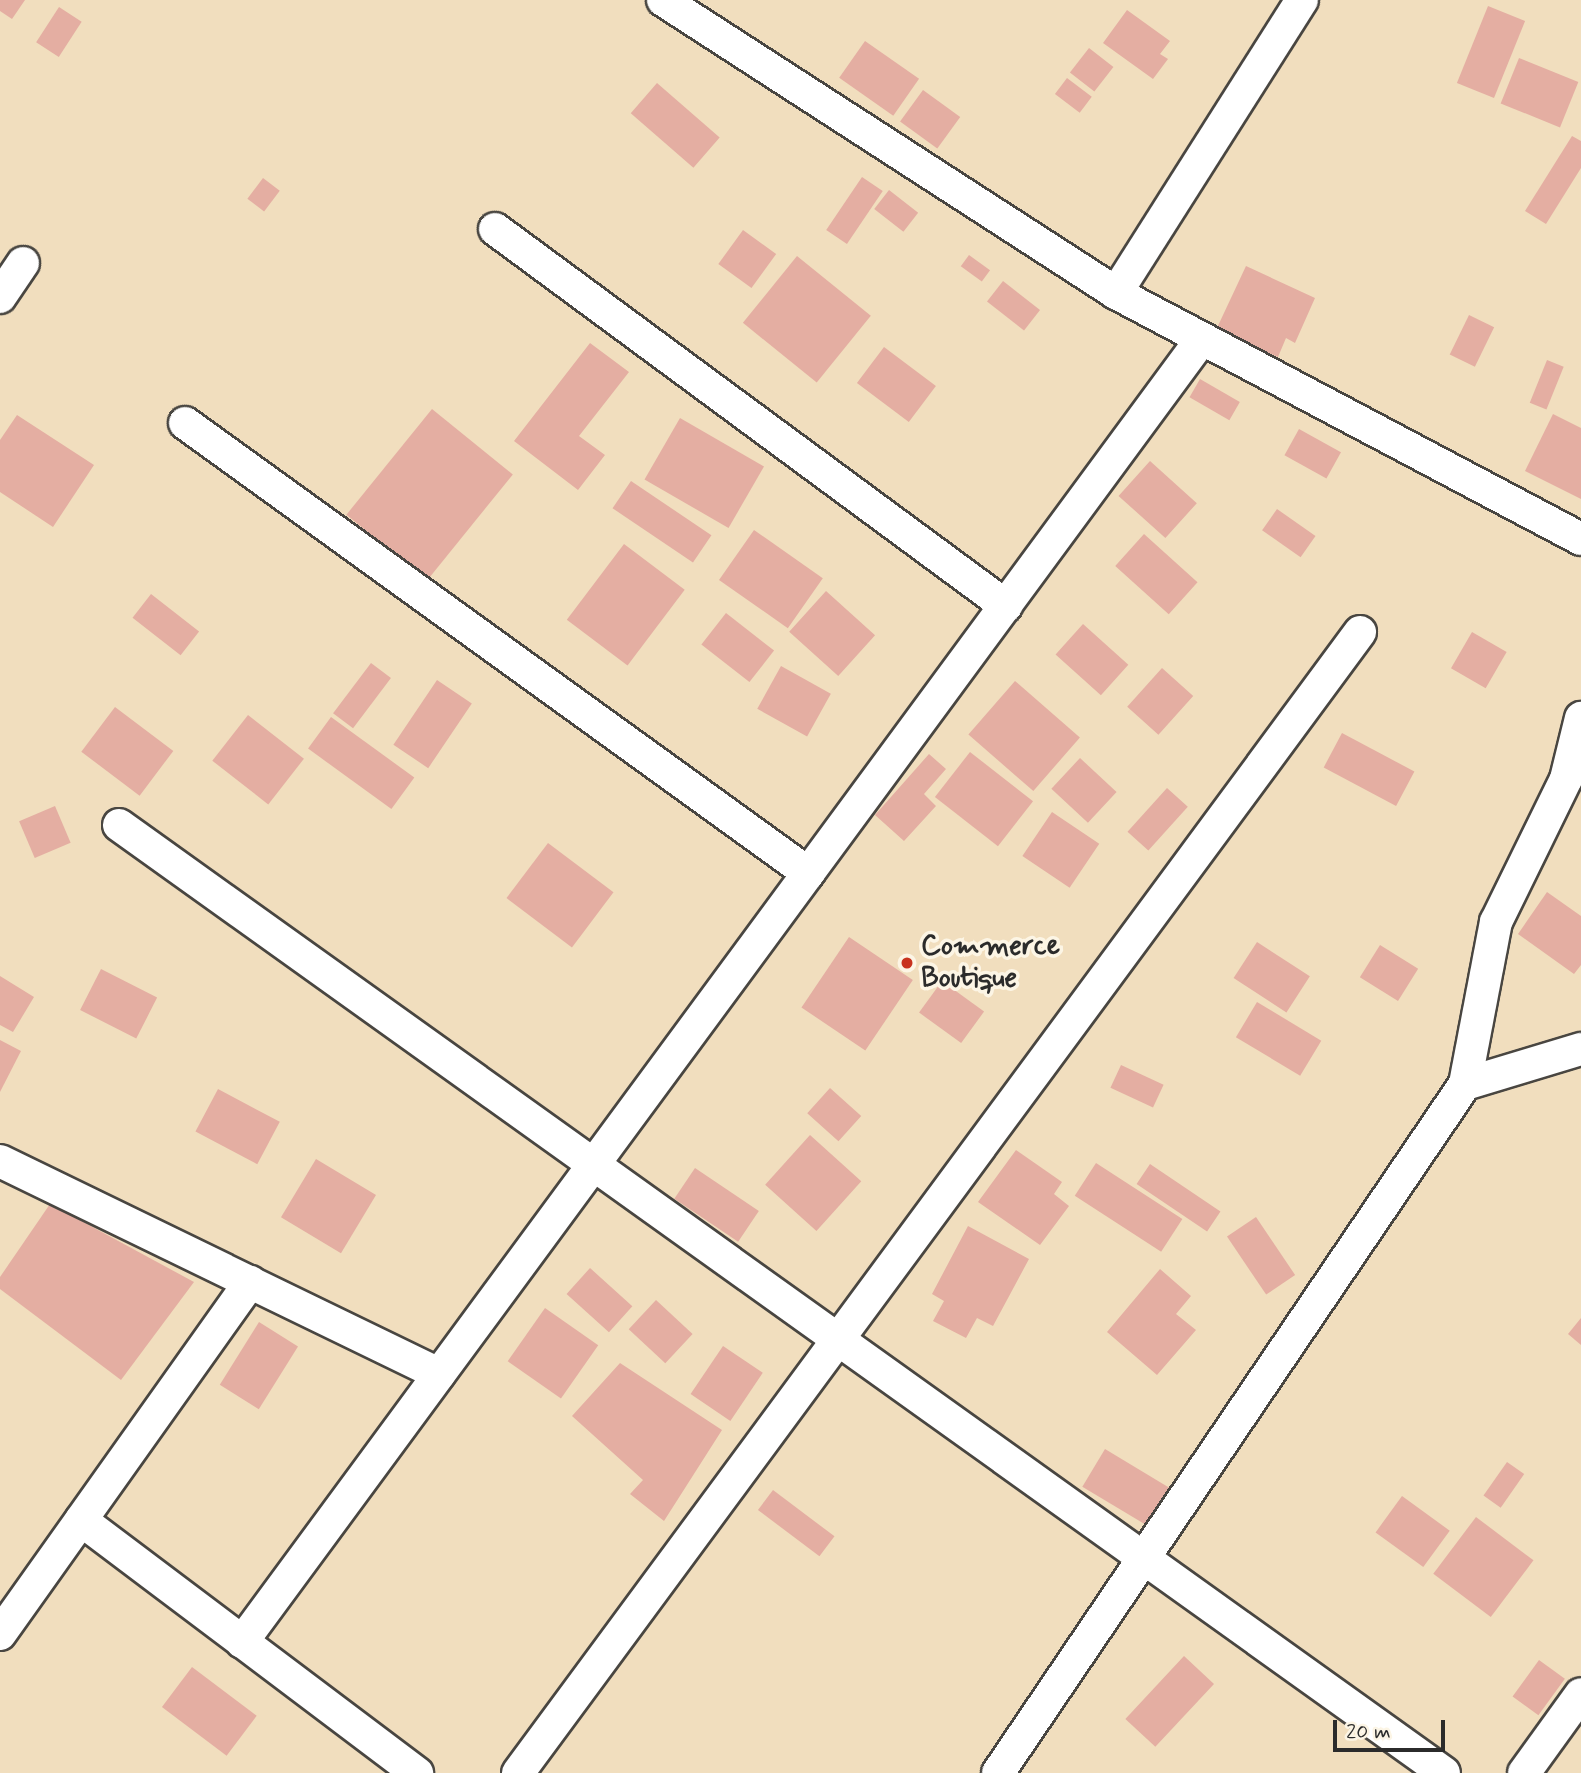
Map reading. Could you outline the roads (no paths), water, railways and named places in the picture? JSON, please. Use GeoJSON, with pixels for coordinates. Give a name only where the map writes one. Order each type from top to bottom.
{"type":"FeatureCollection","features":[{"type":"Feature","properties":{"kind":"street"},"geometry":{"type":"LineString","coordinates":[[663,0],[1116,293],[1581,539]]}},
{"type":"Feature","properties":{"kind":"street"},"geometry":{"type":"LineString","coordinates":[[1116,293],[1302,0]]}},
{"type":"Feature","properties":{"kind":"street"},"geometry":{"type":"LineString","coordinates":[[495,229],[1006,606]]}},
{"type":"Feature","properties":{"kind":"street"},"geometry":{"type":"LineString","coordinates":[[0,297],[23,263]]}},
{"type":"Feature","properties":{"kind":"street"},"geometry":{"type":"LineString","coordinates":[[242,1642],[1201,340]]}},
{"type":"Feature","properties":{"kind":"street"},"geometry":{"type":"LineString","coordinates":[[185,424],[808,873]]}},
{"type":"Feature","properties":{"kind":"street"},"geometry":{"type":"LineString","coordinates":[[518,1773],[1360,632]]}},
{"type":"Feature","properties":{"kind":"street"},"geometry":{"type":"LineString","coordinates":[[998,1773],[1465,1084],[1496,922],[1573,786],[1581,718]]}},
{"type":"Feature","properties":{"kind":"street"},"geometry":{"type":"LineString","coordinates":[[119,825],[1444,1773]]}},
{"type":"Feature","properties":{"kind":"street"},"geometry":{"type":"LineString","coordinates":[[1465,1084],[1580,1052]]}},
{"type":"Feature","properties":{"kind":"street"},"geometry":{"type":"LineString","coordinates":[[0,1161],[439,1374]]}},
{"type":"Feature","properties":{"kind":"street"},"geometry":{"type":"LineString","coordinates":[[0,1634],[250,1282]]}},
{"type":"Feature","properties":{"kind":"street"},"geometry":{"type":"LineString","coordinates":[[81,1520],[416,1773]]}},
{"type":"Feature","properties":{"kind":"street"},"geometry":{"type":"LineString","coordinates":[[1524,1773],[1581,1694]]}},
{"type":"Feature","properties":{"kind":"place","name":"Commerce Boutique"},"geometry":{"type":"Point","coordinates":[907,963]}}]}
